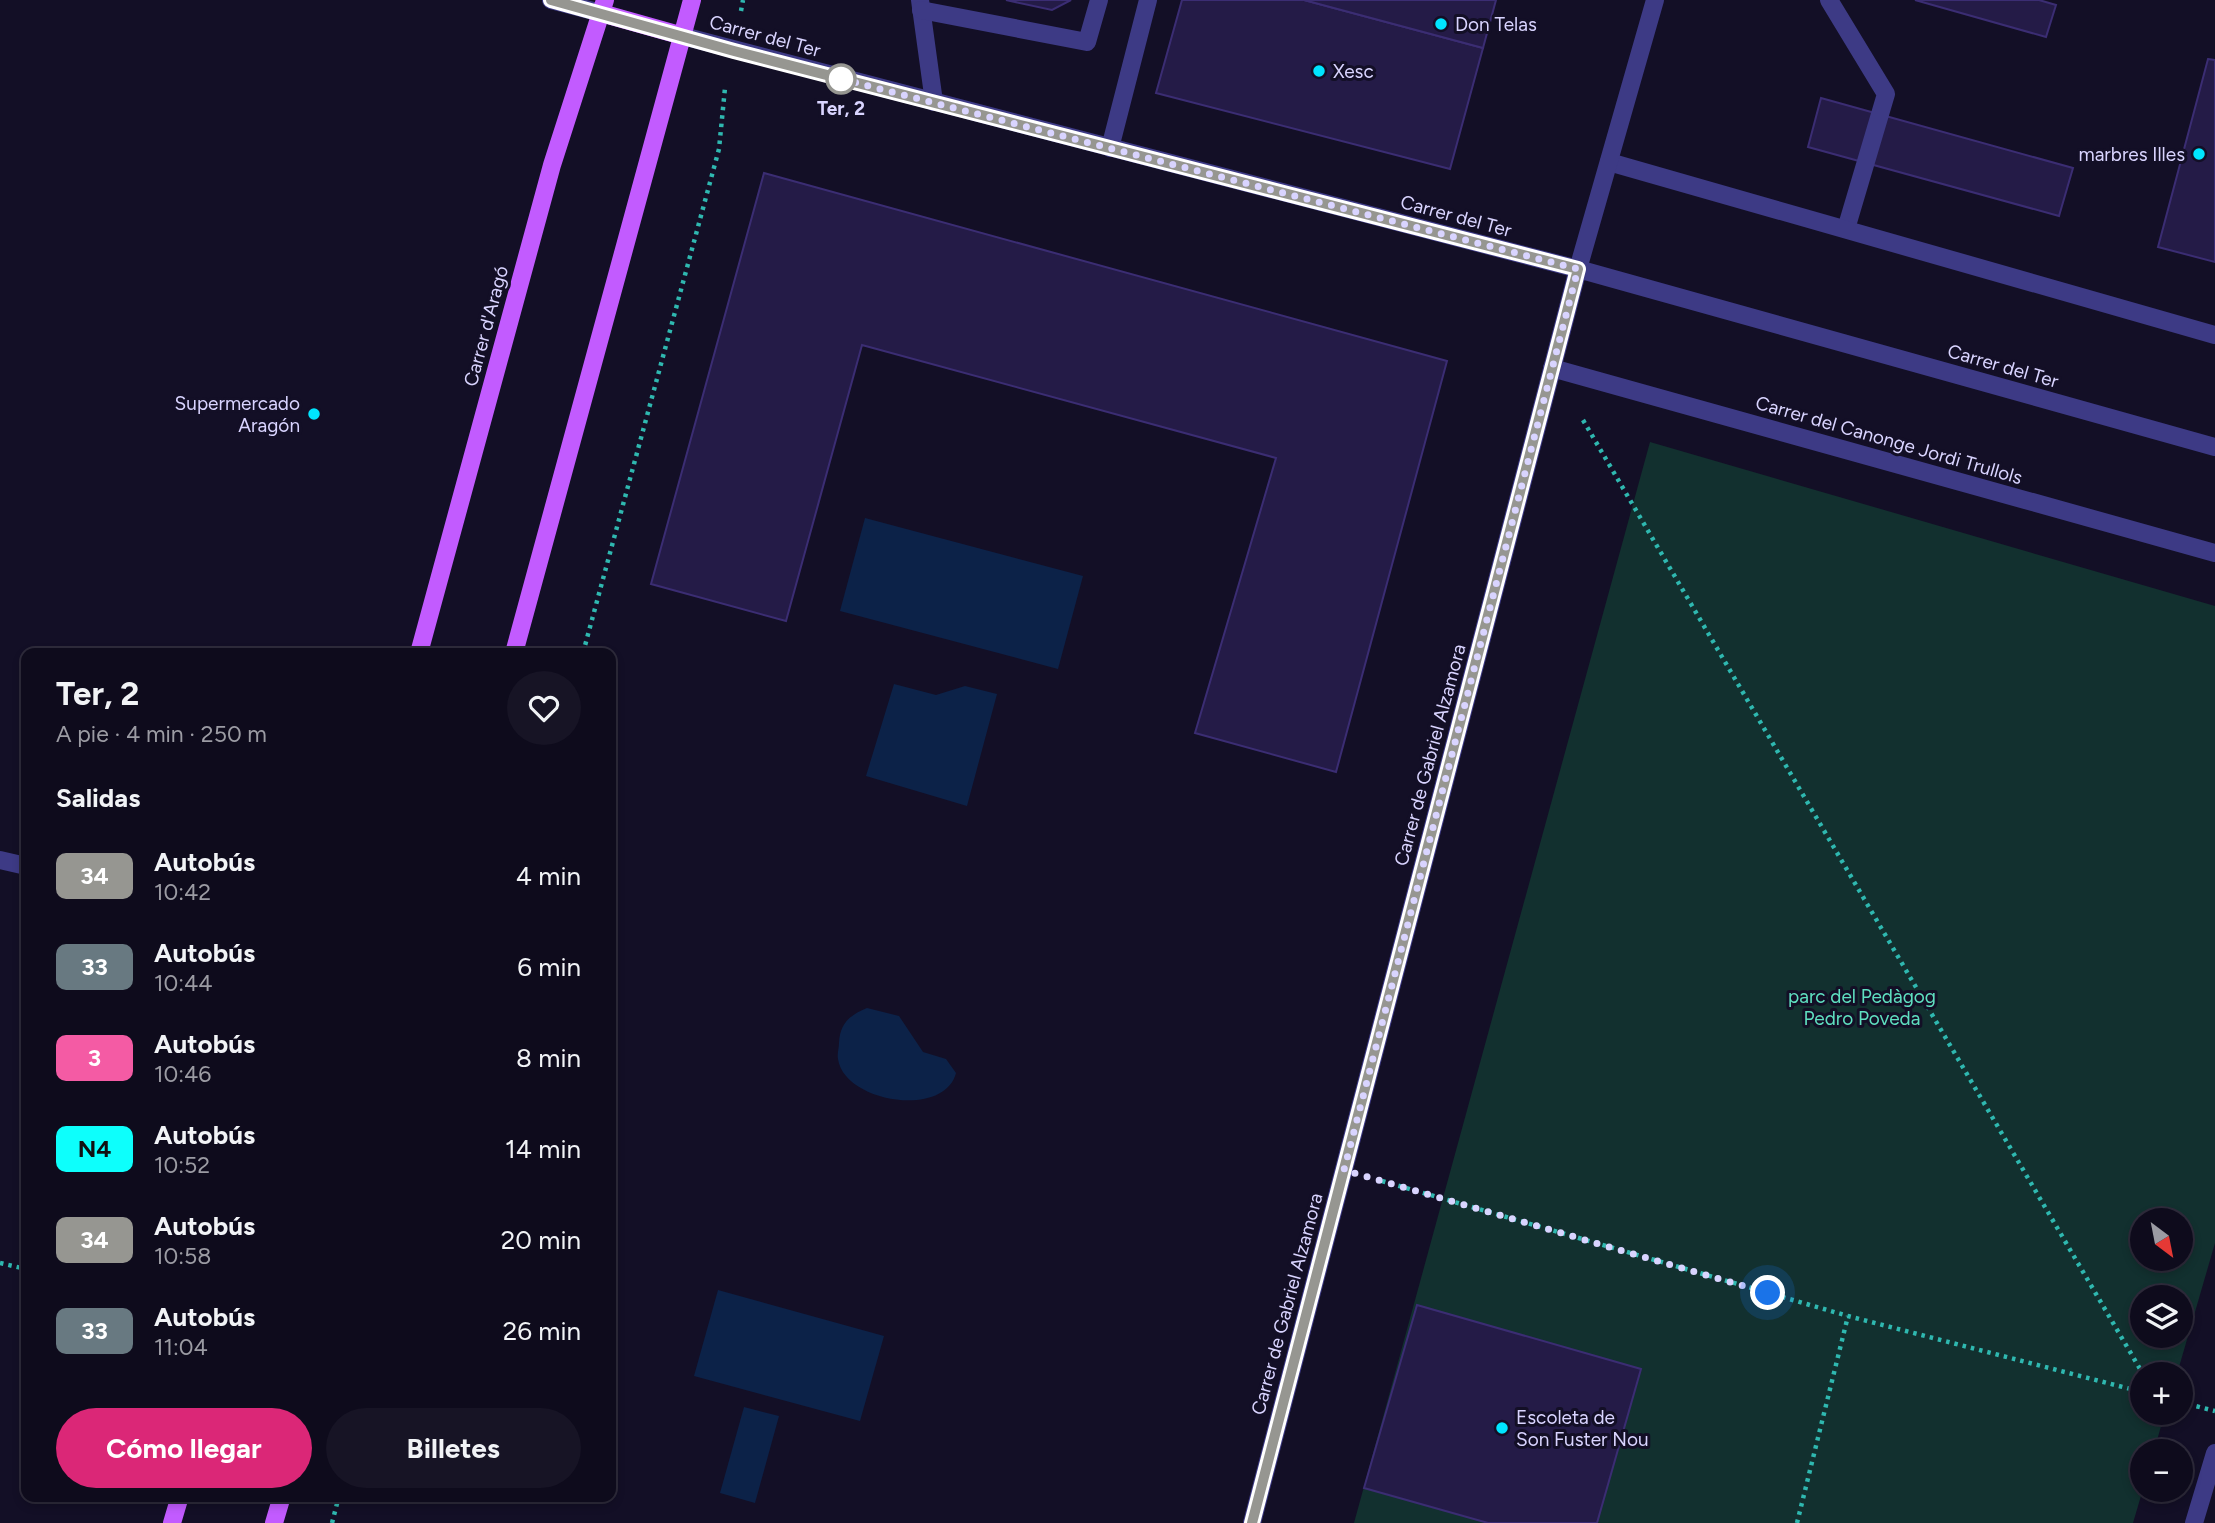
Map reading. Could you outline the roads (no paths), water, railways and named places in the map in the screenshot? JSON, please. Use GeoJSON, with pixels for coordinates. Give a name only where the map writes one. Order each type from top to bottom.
{"type":"FeatureCollection","features":[{"type":"Feature","properties":{"kind":"main road"},"geometry":{"type":"LineString","coordinates":[[515,648],[692,0]]}},
{"type":"Feature","properties":{"kind":"main road"},"geometry":{"type":"LineString","coordinates":[[603,6],[683,36]]}},
{"type":"Feature","properties":{"kind":"main road","name":"Carrer d'Aragó"},"geometry":{"type":"LineString","coordinates":[[420,648],[552,165],[603,6]]}},
{"type":"Feature","properties":{"kind":"main road"},"geometry":{"type":"LineString","coordinates":[[172,1523],[178,1502]]}},
{"type":"Feature","properties":{"kind":"main road"},"geometry":{"type":"LineString","coordinates":[[274,1523],[280,1502]]}},
{"type":"Feature","properties":{"kind":"street"},"geometry":{"type":"LineString","coordinates":[[551,0],[603,6]]}},
{"type":"Feature","properties":{"kind":"street"},"geometry":{"type":"LineString","coordinates":[[934,102],[920,5],[1087,42],[1099,0]]}},
{"type":"Feature","properties":{"kind":"street"},"geometry":{"type":"LineString","coordinates":[[1110,148],[1148,0]]}},
{"type":"Feature","properties":{"kind":"street","name":"Carrer de Gabriel Alzamora"},"geometry":{"type":"LineString","coordinates":[[1252,1523],[1578,269],[1655,0]]}},
{"type":"Feature","properties":{"kind":"street"},"geometry":{"type":"LineString","coordinates":[[1829,0],[1886,94],[1846,229]]}},
{"type":"Feature","properties":{"kind":"street","name":"Carrer del Ter"},"geometry":{"type":"LineString","coordinates":[[683,36],[1578,269],[2215,447]]}},
{"type":"Feature","properties":{"kind":"street"},"geometry":{"type":"LineString","coordinates":[[1609,162],[2215,335]]}},
{"type":"Feature","properties":{"kind":"street","name":"Carrer del Canonge Jordi Trullols"},"geometry":{"type":"LineString","coordinates":[[1552,368],[2215,553]]}},
{"type":"Feature","properties":{"kind":"street"},"geometry":{"type":"LineString","coordinates":[[0,860],[21,865]]}},
{"type":"Feature","properties":{"kind":"street"},"geometry":{"type":"LineString","coordinates":[[2194,1523],[2215,1453]]}},
{"type":"Feature","properties":{"kind":"water"},"geometry":{"type":"Polygon","coordinates":[[[865,518],[1083,576],[1058,669],[840,611],[865,518]]]}},
{"type":"Feature","properties":{"kind":"water"},"geometry":{"type":"Polygon","coordinates":[[[894,684],[936,695],[965,686],[997,694],[967,806],[866,776],[894,684]]]}},
{"type":"Feature","properties":{"kind":"water"},"geometry":{"type":"Polygon","coordinates":[[[867,1008],[899,1016],[923,1052],[946,1059],[956,1073],[948,1087],[933,1096],[915,1100],[895,1099],[857,1086],[844,1074],[838,1057],[841,1030],[851,1017],[867,1008]]]}},
{"type":"Feature","properties":{"kind":"water"},"geometry":{"type":"Polygon","coordinates":[[[718,1290],[884,1336],[860,1421],[694,1376],[718,1290]]]}},
{"type":"Feature","properties":{"kind":"water"},"geometry":{"type":"Polygon","coordinates":[[[744,1407],[779,1416],[755,1503],[720,1493],[744,1407]]]}},
{"type":"Feature","properties":{"kind":"place","name":"Don Telas"},"geometry":{"type":"Point","coordinates":[1441,24]}},
{"type":"Feature","properties":{"kind":"place","name":"Xesc"},"geometry":{"type":"Point","coordinates":[1319,71]}},
{"type":"Feature","properties":{"kind":"place","name":"Ter, 2"},"geometry":{"type":"Point","coordinates":[841,79]}},
{"type":"Feature","properties":{"kind":"place","name":"marbres Illes"},"geometry":{"type":"Point","coordinates":[2199,154]}},
{"type":"Feature","properties":{"kind":"place","name":"Supermercado Aragón"},"geometry":{"type":"Point","coordinates":[314,414]}},
{"type":"Feature","properties":{"kind":"place","name":"Escoleta de Son Fuster Nou"},"geometry":{"type":"Point","coordinates":[1502,1428]}},
{"type":"Feature","properties":{"kind":"park label","name":"parc del Pedàgog Pedro Poveda"},"geometry":{"type":"Point","coordinates":[1862,1007]}}]}
